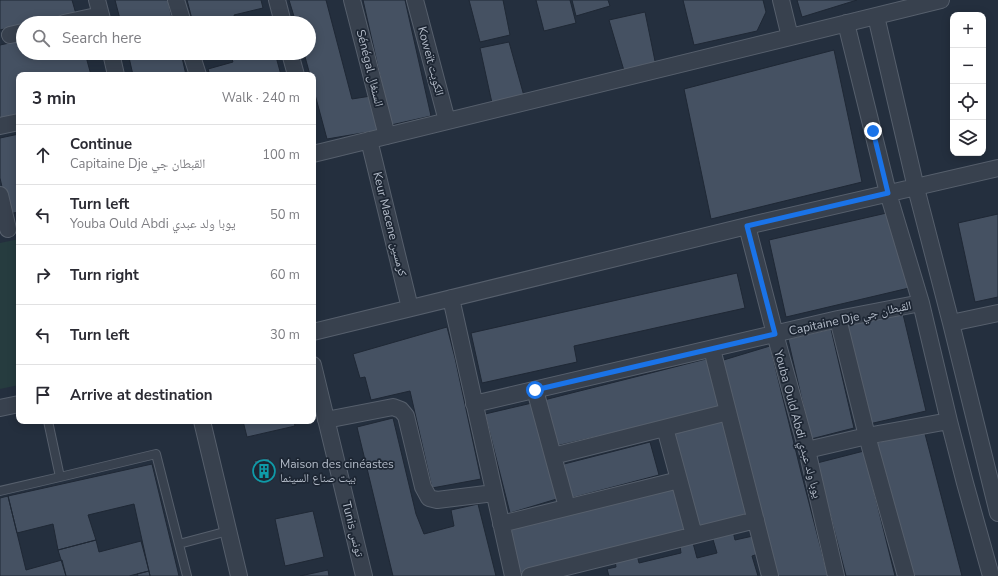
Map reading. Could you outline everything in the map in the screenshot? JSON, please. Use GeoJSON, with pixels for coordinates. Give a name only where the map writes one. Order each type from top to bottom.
{"type":"FeatureCollection","features":[{"type":"Feature","properties":{"kind":"street"},"geometry":{"type":"LineString","coordinates":[[176,0],[181,16]]}},
{"type":"Feature","properties":{"kind":"street"},"geometry":{"type":"LineString","coordinates":[[277,0],[281,16]]}},
{"type":"Feature","properties":{"kind":"street","name":"Sénégal السنغال"},"geometry":{"type":"LineString","coordinates":[[352,0],[387,136]]}},
{"type":"Feature","properties":{"kind":"street","name":"Koweït الكويت"},"geometry":{"type":"LineString","coordinates":[[415,0],[447,121]]}},
{"type":"Feature","properties":{"kind":"street"},"geometry":{"type":"LineString","coordinates":[[781,0],[790,37]]}},
{"type":"Feature","properties":{"kind":"street"},"geometry":{"type":"LineString","coordinates":[[316,151],[387,136],[941,0]]}},
{"type":"Feature","properties":{"kind":"street"},"geometry":{"type":"LineString","coordinates":[[90,16],[101,13]]}},
{"type":"Feature","properties":{"kind":"street"},"geometry":{"type":"LineString","coordinates":[[876,16],[916,188],[993,476],[998,513]]}},
{"type":"Feature","properties":{"kind":"street"},"geometry":{"type":"LineString","coordinates":[[846,23],[888,193],[921,303],[965,483],[992,576]]}},
{"type":"Feature","properties":{"kind":"street"},"geometry":{"type":"LineString","coordinates":[[113,60],[115,72]]}},
{"type":"Feature","properties":{"kind":"street"},"geometry":{"type":"LineString","coordinates":[[193,60],[197,72]]}},
{"type":"Feature","properties":{"kind":"street"},"geometry":{"type":"LineString","coordinates":[[292,60],[295,72]]}},
{"type":"Feature","properties":{"kind":"street"},"geometry":{"type":"LineString","coordinates":[[0,126],[16,123]]}},
{"type":"Feature","properties":{"kind":"street","name":"Keur Macene كرمسين"},"geometry":{"type":"LineString","coordinates":[[369,140],[410,308]]}},
{"type":"Feature","properties":{"kind":"street"},"geometry":{"type":"LineString","coordinates":[[316,331],[747,226],[998,168]]}},
{"type":"Feature","properties":{"kind":"street"},"geometry":{"type":"LineString","coordinates":[[0,195],[9,229]]}},
{"type":"Feature","properties":{"kind":"street","name":"Youba Ould Abdi يوبا ولد عبدي"},"geometry":{"type":"LineString","coordinates":[[747,226],[807,450],[836,576]]}},
{"type":"Feature","properties":{"kind":"street"},"geometry":{"type":"LineString","coordinates":[[452,298],[474,404],[513,576]]}},
{"type":"Feature","properties":{"kind":"street","name":"Capitaine Dje القبطان جي"},"geometry":{"type":"LineString","coordinates":[[474,404],[838,319],[921,303]]}},
{"type":"Feature","properties":{"kind":"street"},"geometry":{"type":"LineString","coordinates":[[951,323],[998,314]]}},
{"type":"Feature","properties":{"kind":"street"},"geometry":{"type":"LineString","coordinates":[[838,319],[867,436],[906,576]]}},
{"type":"Feature","properties":{"kind":"street"},"geometry":{"type":"LineString","coordinates":[[712,349],[770,576]]}},
{"type":"Feature","properties":{"kind":"street","name":"Tunis تونس"},"geometry":{"type":"LineString","coordinates":[[316,378],[364,576]]}},
{"type":"Feature","properties":{"kind":"street"},"geometry":{"type":"LineString","coordinates":[[535,390],[567,508]]}},
{"type":"Feature","properties":{"kind":"street"},"geometry":{"type":"LineString","coordinates":[[0,408],[16,405]]}},
{"type":"Feature","properties":{"kind":"street"},"geometry":{"type":"LineString","coordinates":[[326,420],[393,407],[401,410],[406,416],[423,487],[429,498],[437,500],[494,493]]}},
{"type":"Feature","properties":{"kind":"street"},"geometry":{"type":"LineString","coordinates":[[553,456],[728,412]]}},
{"type":"Feature","properties":{"kind":"street"},"geometry":{"type":"LineString","coordinates":[[807,450],[867,436],[949,420]]}},
{"type":"Feature","properties":{"kind":"street"},"geometry":{"type":"LineString","coordinates":[[203,424],[238,576]]}},
{"type":"Feature","properties":{"kind":"street"},"geometry":{"type":"LineString","coordinates":[[665,428],[694,535]]}},
{"type":"Feature","properties":{"kind":"street"},"geometry":{"type":"LineString","coordinates":[[965,483],[993,476]]}},
{"type":"Feature","properties":{"kind":"street"},"geometry":{"type":"LineString","coordinates":[[501,524],[679,480]]}},
{"type":"Feature","properties":{"kind":"street"},"geometry":{"type":"LineString","coordinates":[[530,576],[756,520]]}},
{"type":"Feature","properties":{"kind":"lane"},"geometry":{"type":"LineString","coordinates":[[49,424],[60,477]]}},
{"type":"Feature","properties":{"kind":"lane"},"geometry":{"type":"LineString","coordinates":[[0,491],[156,454],[187,576]]}},
{"type":"Feature","properties":{"kind":"lane"},"geometry":{"type":"LineString","coordinates":[[179,544],[228,531]]}},
{"type":"Feature","properties":{"kind":"green space"},"geometry":{"type":"Polygon","coordinates":[[[16,240],[16,386],[0,389],[0,243],[16,240]]]}},
{"type":"Feature","properties":{"kind":"building"},"geometry":{"type":"Polygon","coordinates":[[[0,0],[72,0],[76,14],[66,16],[16,16],[16,27],[0,30],[0,0]]]}},
{"type":"Feature","properties":{"kind":"building"},"geometry":{"type":"Polygon","coordinates":[[[115,0],[168,0],[171,16],[119,16],[115,0]]]}},
{"type":"Feature","properties":{"kind":"building"},"geometry":{"type":"Polygon","coordinates":[[[187,0],[261,0],[263,8],[234,16],[191,16],[187,0]]]}},
{"type":"Feature","properties":{"kind":"building"},"geometry":{"type":"Polygon","coordinates":[[[289,0],[326,0],[352,99],[371,96],[380,130],[327,139],[316,98],[316,72],[309,72],[306,60],[316,60],[316,16],[294,16],[289,0]]]}},
{"type":"Feature","properties":{"kind":"building"},"geometry":{"type":"Polygon","coordinates":[[[363,0],[405,0],[431,116],[391,125],[363,0]]]}},
{"type":"Feature","properties":{"kind":"building"},"geometry":{"type":"Polygon","coordinates":[[[469,0],[503,0],[510,35],[480,42],[469,0]]]}},
{"type":"Feature","properties":{"kind":"building"},"geometry":{"type":"Polygon","coordinates":[[[536,0],[570,0],[576,23],[544,31],[536,0]]]}},
{"type":"Feature","properties":{"kind":"building"},"geometry":{"type":"Polygon","coordinates":[[[572,0],[608,0],[610,6],[576,16],[572,0]]]}},
{"type":"Feature","properties":{"kind":"building"},"geometry":{"type":"Polygon","coordinates":[[[683,0],[763,0],[766,12],[757,31],[694,45],[683,0]]]}},
{"type":"Feature","properties":{"kind":"building"},"geometry":{"type":"Polygon","coordinates":[[[797,0],[857,0],[802,17],[797,0]]]}},
{"type":"Feature","properties":{"kind":"building"},"geometry":{"type":"Polygon","coordinates":[[[645,12],[656,66],[625,74],[609,20],[645,12]]]}},
{"type":"Feature","properties":{"kind":"building"},"geometry":{"type":"Polygon","coordinates":[[[16,42],[16,60],[87,60],[90,72],[16,72],[16,117],[0,120],[0,45],[16,42]]]}},
{"type":"Feature","properties":{"kind":"building"},"geometry":{"type":"Polygon","coordinates":[[[509,42],[524,96],[492,103],[480,48],[509,42]]]}},
{"type":"Feature","properties":{"kind":"building"},"geometry":{"type":"Polygon","coordinates":[[[834,50],[862,182],[711,219],[684,89],[834,50]]]}},
{"type":"Feature","properties":{"kind":"building"},"geometry":{"type":"Polygon","coordinates":[[[130,60],[183,60],[185,72],[132,72],[130,60]]]}},
{"type":"Feature","properties":{"kind":"building"},"geometry":{"type":"Polygon","coordinates":[[[232,60],[277,60],[280,72],[209,72],[208,69],[233,62],[232,60]]]}},
{"type":"Feature","properties":{"kind":"building"},"geometry":{"type":"Polygon","coordinates":[[[16,135],[16,213],[8,214],[0,178],[0,138],[16,135]]]}},
{"type":"Feature","properties":{"kind":"building"},"geometry":{"type":"Polygon","coordinates":[[[891,212],[909,288],[786,317],[769,240],[891,212]]]}},
{"type":"Feature","properties":{"kind":"building"},"geometry":{"type":"Polygon","coordinates":[[[998,214],[998,297],[975,302],[958,223],[998,214]]]}},
{"type":"Feature","properties":{"kind":"building"},"geometry":{"type":"Polygon","coordinates":[[[737,273],[745,308],[574,346],[577,362],[482,383],[471,333],[737,273]]]}},
{"type":"Feature","properties":{"kind":"building"},"geometry":{"type":"Polygon","coordinates":[[[902,310],[926,411],[869,424],[845,324],[902,310]]]}},
{"type":"Feature","properties":{"kind":"building"},"geometry":{"type":"Polygon","coordinates":[[[447,327],[481,479],[432,488],[410,391],[371,400],[365,377],[360,378],[353,354],[447,327]]]}},
{"type":"Feature","properties":{"kind":"building"},"geometry":{"type":"Polygon","coordinates":[[[831,329],[854,428],[811,439],[788,339],[831,329]]]}},
{"type":"Feature","properties":{"kind":"building"},"geometry":{"type":"Polygon","coordinates":[[[770,346],[828,576],[773,576],[717,362],[770,346]]]}},
{"type":"Feature","properties":{"kind":"building"},"geometry":{"type":"Polygon","coordinates":[[[710,358],[721,408],[556,446],[540,401],[710,358]]]}},
{"type":"Feature","properties":{"kind":"building"},"geometry":{"type":"Polygon","coordinates":[[[532,403],[560,498],[510,513],[485,414],[532,403]]]}},
{"type":"Feature","properties":{"kind":"building"},"geometry":{"type":"Polygon","coordinates":[[[393,418],[416,514],[424,534],[454,526],[451,510],[478,504],[496,576],[393,576],[357,427],[393,418]]]}},
{"type":"Feature","properties":{"kind":"building"},"geometry":{"type":"Polygon","coordinates":[[[725,419],[748,519],[700,532],[674,433],[725,419]]]}},
{"type":"Feature","properties":{"kind":"building"},"geometry":{"type":"Polygon","coordinates":[[[244,424],[295,424],[295,426],[247,437],[244,424]]]}},
{"type":"Feature","properties":{"kind":"building"},"geometry":{"type":"Polygon","coordinates":[[[924,430],[962,576],[911,576],[876,443],[924,430]]]}},
{"type":"Feature","properties":{"kind":"building"},"geometry":{"type":"Polygon","coordinates":[[[650,442],[659,475],[571,498],[564,464],[650,442]]]}},
{"type":"Feature","properties":{"kind":"building"},"geometry":{"type":"Polygon","coordinates":[[[864,451],[895,576],[846,576],[817,463],[864,451]]]}},
{"type":"Feature","properties":{"kind":"building","name":"Maison des cinéastes بيت صناع السينما"},"geometry":{"type":"Polygon","coordinates":[[[269,458],[273,480],[259,483],[254,461],[269,458]]]}},
{"type":"Feature","properties":{"kind":"building"},"geometry":{"type":"Polygon","coordinates":[[[152,464],[179,576],[150,576],[134,504],[88,515],[96,540],[58,550],[53,524],[17,533],[8,496],[152,464]]]}},
{"type":"Feature","properties":{"kind":"building"},"geometry":{"type":"Polygon","coordinates":[[[676,487],[686,534],[520,573],[508,529],[676,487]]]}},
{"type":"Feature","properties":{"kind":"building"},"geometry":{"type":"Polygon","coordinates":[[[8,496],[26,570],[62,560],[66,576],[0,576],[0,498],[8,496]]]}},
{"type":"Feature","properties":{"kind":"building"},"geometry":{"type":"Polygon","coordinates":[[[313,511],[324,557],[285,566],[275,519],[313,511]]]}},
{"type":"Feature","properties":{"kind":"building"},"geometry":{"type":"Polygon","coordinates":[[[733,531],[735,540],[753,536],[758,554],[752,556],[758,576],[609,576],[607,569],[616,567],[615,560],[637,555],[639,563],[681,553],[680,546],[693,543],[697,558],[717,553],[712,536],[733,531]]]}},
{"type":"Feature","properties":{"kind":"building"},"geometry":{"type":"Polygon","coordinates":[[[96,540],[99,552],[141,541],[149,571],[129,576],[66,576],[58,550],[96,540]]]}},
{"type":"Feature","properties":{"kind":"building"},"geometry":{"type":"Polygon","coordinates":[[[328,570],[329,576],[300,576],[328,570]]]}},
{"type":"Feature","properties":{"kind":"building"},"geometry":{"type":"Polygon","coordinates":[[[149,571],[150,576],[138,576],[137,574],[149,571]]]}},
{"type":"Feature","properties":{"kind":"place","name":"Maison des cinéastes بيت صناع السينما"},"geometry":{"type":"Point","coordinates":[264,471]}},
{"type":"Feature","properties":{"kind":"route"},"geometry":{"type":"LineString","coordinates":[[535,390],[775,334],[747,226],[888,193],[873,131]]}}]}
